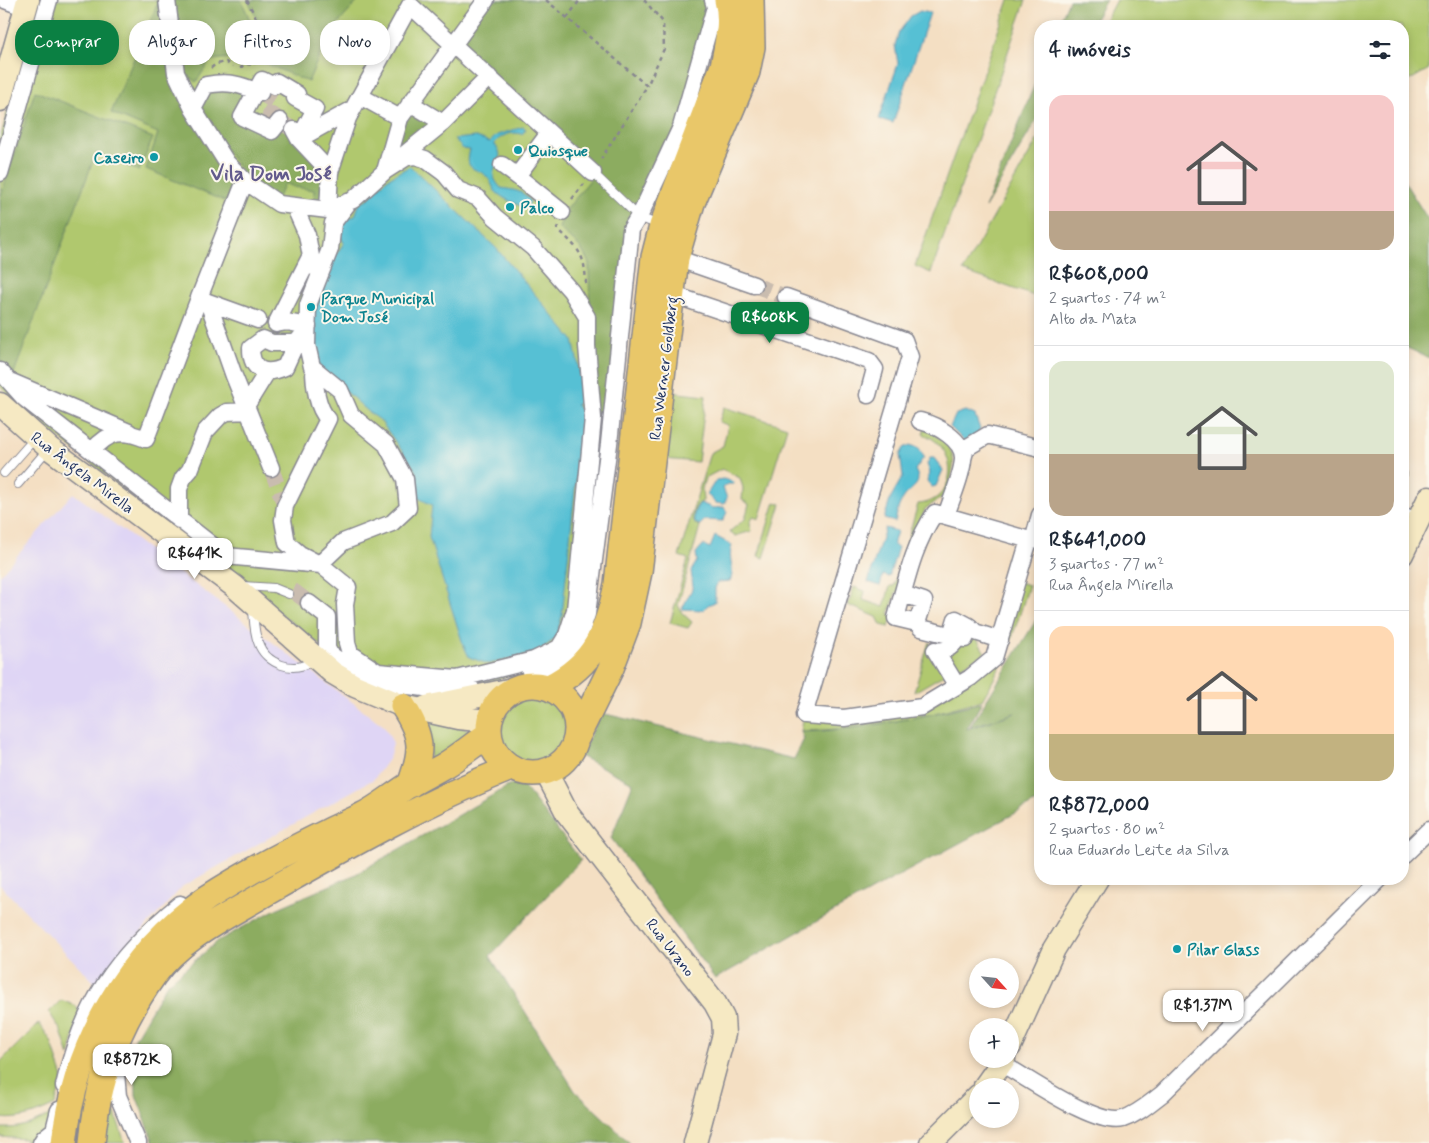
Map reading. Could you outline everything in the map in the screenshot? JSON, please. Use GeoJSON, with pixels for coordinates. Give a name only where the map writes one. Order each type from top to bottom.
{"type":"FeatureCollection","features":[{"type":"Feature","properties":{"kind":"main road","name":"Rua Werner Goldberg"},"geometry":{"type":"LineString","coordinates":[[549,687],[568,678],[595,651],[612,607],[618,575],[654,256],[662,226],[723,66],[728,42],[729,8],[727,0]]}},
{"type":"Feature","properties":{"kind":"main road","name":"Rua Werner Goldberg"},"geometry":{"type":"LineString","coordinates":[[577,737],[611,668],[628,623],[639,572],[676,258],[692,203],[747,72],[752,47],[751,0]]}},
{"type":"Feature","properties":{"kind":"main road"},"geometry":{"type":"LineString","coordinates":[[525,685],[549,687],[562,695],[572,707],[577,722],[577,737],[566,759],[546,772],[528,773],[511,768],[500,759],[492,747],[489,727],[494,708],[502,697],[513,689],[525,685]]}},
{"type":"Feature","properties":{"kind":"main road"},"geometry":{"type":"LineString","coordinates":[[410,708],[419,735],[421,748],[410,784]]}},
{"type":"Feature","properties":{"kind":"main road"},"geometry":{"type":"LineString","coordinates":[[92,1143],[95,1111],[120,1030],[155,974],[193,936],[333,841],[362,816],[410,784],[447,764],[489,727]]}},
{"type":"Feature","properties":{"kind":"main road"},"geometry":{"type":"LineString","coordinates":[[64,1143],[70,1110],[85,1056],[104,1015],[138,963],[176,923],[206,899],[239,878],[511,768]]}},
{"type":"Feature","properties":{"kind":"street"},"geometry":{"type":"LineString","coordinates":[[0,100],[27,4],[5,0]]}},
{"type":"Feature","properties":{"kind":"street"},"geometry":{"type":"LineString","coordinates":[[0,173],[49,0]]}},
{"type":"Feature","properties":{"kind":"street"},"geometry":{"type":"LineString","coordinates":[[167,0],[176,73],[193,109],[227,162],[244,181],[279,204],[295,208],[328,210],[349,202]]}},
{"type":"Feature","properties":{"kind":"street"},"geometry":{"type":"LineString","coordinates":[[385,171],[400,118],[486,0]]}},
{"type":"Feature","properties":{"kind":"street"},"geometry":{"type":"LineString","coordinates":[[308,605],[327,617],[327,648],[330,654],[369,681],[456,692],[554,664],[576,646],[587,614],[609,444],[631,229],[639,217],[681,127],[716,7],[713,0]]}},
{"type":"Feature","properties":{"kind":"street"},"geometry":{"type":"LineString","coordinates":[[328,210],[330,172],[348,118],[410,5],[593,173]]}},
{"type":"Feature","properties":{"kind":"street"},"geometry":{"type":"LineString","coordinates":[[176,73],[202,91]]}},
{"type":"Feature","properties":{"kind":"street"},"geometry":{"type":"LineString","coordinates":[[322,564],[342,542],[392,523],[408,508],[406,479],[386,444],[351,415],[340,390],[310,363],[307,345],[308,305],[330,249],[334,223],[349,202],[443,123],[489,77]]}},
{"type":"Feature","properties":{"kind":"street"},"geometry":{"type":"LineString","coordinates":[[280,121],[272,131],[242,117],[262,80],[274,86],[277,82],[297,94],[295,98],[315,109],[296,135]]}},
{"type":"Feature","properties":{"kind":"street"},"geometry":{"type":"LineString","coordinates":[[193,109],[206,85],[229,82],[257,92]]}},
{"type":"Feature","properties":{"kind":"street"},"geometry":{"type":"LineString","coordinates":[[296,135],[356,103],[400,118]]}},
{"type":"Feature","properties":{"kind":"street"},"geometry":{"type":"LineString","coordinates":[[410,103],[443,123]]}},
{"type":"Feature","properties":{"kind":"street"},"geometry":{"type":"LineString","coordinates":[[517,176],[549,133]]}},
{"type":"Feature","properties":{"kind":"street"},"geometry":{"type":"LineString","coordinates":[[296,135],[330,172]]}},
{"type":"Feature","properties":{"kind":"street"},"geometry":{"type":"LineString","coordinates":[[328,419],[285,506],[283,520],[287,543],[300,554],[322,564],[348,587],[345,604],[347,643],[350,653],[361,663],[378,672],[457,679],[507,669],[534,660],[559,648],[567,635],[575,610],[588,492],[593,418],[586,318],[571,291],[533,248],[495,217],[478,198],[458,190],[434,164],[415,156],[407,157],[385,171]]}},
{"type":"Feature","properties":{"kind":"street"},"geometry":{"type":"LineString","coordinates":[[502,165],[562,212]]}},
{"type":"Feature","properties":{"kind":"street"},"geometry":{"type":"LineString","coordinates":[[4,376],[146,439],[204,300],[244,181]]}},
{"type":"Feature","properties":{"kind":"street"},"geometry":{"type":"LineString","coordinates":[[295,208],[307,236],[310,257],[317,279]]}},
{"type":"Feature","properties":{"kind":"street"},"geometry":{"type":"LineString","coordinates":[[276,324],[310,257]]}},
{"type":"Feature","properties":{"kind":"street"},"geometry":{"type":"LineString","coordinates":[[676,258],[754,285]]}},
{"type":"Feature","properties":{"kind":"street"},"geometry":{"type":"LineString","coordinates":[[671,294],[869,361],[875,369],[868,395]]}},
{"type":"Feature","properties":{"kind":"street"},"geometry":{"type":"LineString","coordinates":[[786,297],[904,340],[910,357],[804,715],[844,718],[922,707],[970,678],[994,658],[1029,540]]}},
{"type":"Feature","properties":{"kind":"street"},"geometry":{"type":"LineString","coordinates":[[204,300],[258,320],[276,324],[287,322],[307,328]]}},
{"type":"Feature","properties":{"kind":"street"},"geometry":{"type":"LineString","coordinates":[[204,300],[271,468]]}},
{"type":"Feature","properties":{"kind":"street"},"geometry":{"type":"LineString","coordinates":[[258,320],[258,332],[263,339],[272,344],[283,342],[296,343]]}},
{"type":"Feature","properties":{"kind":"street"},"geometry":{"type":"LineString","coordinates":[[263,339],[251,348],[251,358],[260,370],[267,372],[285,367],[296,343],[307,328]]}},
{"type":"Feature","properties":{"kind":"street"},"geometry":{"type":"LineString","coordinates":[[314,368],[314,387],[320,398],[321,412],[328,419]]}},
{"type":"Feature","properties":{"kind":"street"},"geometry":{"type":"LineString","coordinates":[[179,520],[179,489],[183,478],[190,470],[205,432],[220,416],[227,412],[247,408],[267,372]]}},
{"type":"Feature","properties":{"kind":"street"},"geometry":{"type":"LineString","coordinates":[[4,376],[24,398],[226,556],[322,564]]}},
{"type":"Feature","properties":{"kind":"street","name":"Rua Ângela Mirella"},"geometry":{"type":"LineString","coordinates":[[2,409],[42,443],[234,586],[317,661],[354,686],[410,708],[458,718],[489,727]]}},
{"type":"Feature","properties":{"kind":"street"},"geometry":{"type":"LineString","coordinates":[[328,419],[351,415]]}},
{"type":"Feature","properties":{"kind":"street"},"geometry":{"type":"LineString","coordinates":[[920,421],[945,432],[959,447],[963,459]]}},
{"type":"Feature","properties":{"kind":"street"},"geometry":{"type":"LineString","coordinates":[[92,450],[105,436],[131,433]]}},
{"type":"Feature","properties":{"kind":"street"},"geometry":{"type":"LineString","coordinates":[[946,516],[966,448],[988,434],[1034,443]]}},
{"type":"Feature","properties":{"kind":"street"},"geometry":{"type":"LineString","coordinates":[[1411,514],[1429,498]]}},
{"type":"Feature","properties":{"kind":"street"},"geometry":{"type":"LineString","coordinates":[[1000,640],[975,632],[959,633],[921,628],[917,623],[896,618],[913,555],[927,525],[935,513],[1033,541],[1034,537]]}},
{"type":"Feature","properties":{"kind":"street"},"geometry":{"type":"LineString","coordinates":[[902,594],[924,601],[917,623]]}},
{"type":"Feature","properties":{"kind":"street"},"geometry":{"type":"LineString","coordinates":[[957,686],[935,650],[947,650],[954,644],[959,633]]}},
{"type":"Feature","properties":{"kind":"street"},"geometry":{"type":"LineString","coordinates":[[410,708],[513,689]]}},
{"type":"Feature","properties":{"kind":"street","name":"Rua Urano"},"geometry":{"type":"LineString","coordinates":[[546,772],[567,813],[715,1003],[723,1018],[722,1044],[695,1143]]}},
{"type":"Feature","properties":{"kind":"street"},"geometry":{"type":"LineString","coordinates":[[1409,849],[1429,830]]}},
{"type":"Feature","properties":{"kind":"street"},"geometry":{"type":"LineString","coordinates":[[41,1143],[54,1130],[69,1063],[93,1001],[107,978],[159,921],[211,882],[214,883],[234,871]]}},
{"type":"Feature","properties":{"kind":"street"},"geometry":{"type":"LineString","coordinates":[[1019,1027],[1054,949],[1093,885]]}},
{"type":"Feature","properties":{"kind":"street"},"geometry":{"type":"LineString","coordinates":[[1019,1065],[1088,1113],[1106,1120],[1122,1119],[1140,1110],[1162,1094],[1374,885]]}},
{"type":"Feature","properties":{"kind":"street"},"geometry":{"type":"LineString","coordinates":[[120,1030],[114,1065],[115,1081],[118,1096],[138,1143]]}},
{"type":"Feature","properties":{"kind":"street"},"geometry":{"type":"LineString","coordinates":[[932,1143],[969,1105]]}},
{"type":"Feature","properties":{"kind":"lane"},"geometry":{"type":"LineString","coordinates":[[593,173],[639,217],[662,226]]}},
{"type":"Feature","properties":{"kind":"lane"},"geometry":{"type":"LineString","coordinates":[[4,473],[42,443]]}},
{"type":"Feature","properties":{"kind":"lane"},"geometry":{"type":"LineString","coordinates":[[18,484],[42,443]]}},
{"type":"Feature","properties":{"kind":"lane"},"geometry":{"type":"LineString","coordinates":[[234,586],[274,588],[289,594]]}},
{"type":"Feature","properties":{"kind":"lane"},"geometry":{"type":"LineString","coordinates":[[308,605],[320,623],[317,661]]}},
{"type":"Feature","properties":{"kind":"path"},"geometry":{"type":"LineString","coordinates":[[247,0],[256,18],[256,52],[264,64],[271,67]]}},
{"type":"Feature","properties":{"kind":"path"},"geometry":{"type":"LineString","coordinates":[[546,0],[647,86]]}},
{"type":"Feature","properties":{"kind":"path"},"geometry":{"type":"LineString","coordinates":[[567,18],[580,0]]}},
{"type":"Feature","properties":{"kind":"path"},"geometry":{"type":"LineString","coordinates":[[586,318],[585,262],[578,248],[557,228],[562,212],[593,173],[647,86],[664,49],[663,22],[644,0]]}},
{"type":"Feature","properties":{"kind":"shaded area"},"geometry":{"type":"Polygon","coordinates":[[[73,493],[384,726],[393,743],[389,758],[374,779],[183,886],[95,983],[0,885],[0,575],[73,493]]]}},
{"type":"Feature","properties":{"kind":"green space","name":"Parque Municipal Dom José"},"geometry":{"type":"Polygon","coordinates":[[[38,0],[711,0],[641,209],[608,444],[554,663],[456,691],[324,648],[14,402],[0,386],[0,139],[20,65],[119,65],[119,20],[33,20],[38,0]]]}},
{"type":"Feature","properties":{"kind":"green space"},"geometry":{"type":"Polygon","coordinates":[[[159,0],[162,20],[151,20],[159,0]]]}},
{"type":"Feature","properties":{"kind":"green space"},"geometry":{"type":"Polygon","coordinates":[[[173,0],[241,0],[250,20],[225,20],[225,58],[215,60],[215,20],[176,20],[173,0]]]}},
{"type":"Feature","properties":{"kind":"green space"},"geometry":{"type":"Polygon","coordinates":[[[248,0],[359,0],[341,20],[320,20],[320,55],[308,82],[270,65],[310,65],[310,20],[257,19],[248,0]]]}},
{"type":"Feature","properties":{"kind":"green space"},"geometry":{"type":"Polygon","coordinates":[[[489,0],[711,0],[680,126],[639,214],[456,44],[489,0]]]}},
{"type":"Feature","properties":{"kind":"green space"},"geometry":{"type":"Polygon","coordinates":[[[1009,0],[1026,0],[931,273],[915,266],[1009,0]]]}},
{"type":"Feature","properties":{"kind":"green space"},"geometry":{"type":"Polygon","coordinates":[[[1069,0],[1106,0],[1094,20],[1061,20],[1069,0]]]}},
{"type":"Feature","properties":{"kind":"green space"},"geometry":{"type":"Polygon","coordinates":[[[1116,0],[1429,0],[1429,69],[1409,81],[1409,20],[1105,20],[1116,0]]]}},
{"type":"Feature","properties":{"kind":"green space"},"geometry":{"type":"Polygon","coordinates":[[[131,65],[169,65],[170,71],[236,180],[229,203],[146,169],[158,133],[111,113],[131,65]]]}},
{"type":"Feature","properties":{"kind":"green space"},"geometry":{"type":"Polygon","coordinates":[[[181,65],[207,65],[196,82],[182,71],[181,65]]]}},
{"type":"Feature","properties":{"kind":"green space"},"geometry":{"type":"Polygon","coordinates":[[[1034,86],[1034,124],[985,208],[1034,86]]]}},
{"type":"Feature","properties":{"kind":"green space"},"geometry":{"type":"Polygon","coordinates":[[[210,88],[250,92],[240,119],[281,125],[286,129],[327,172],[328,207],[315,207],[314,190],[294,187],[285,183],[277,199],[247,178],[196,109],[210,88]]]}},
{"type":"Feature","properties":{"kind":"green space"},"geometry":{"type":"Polygon","coordinates":[[[35,91],[153,138],[139,171],[96,153],[13,376],[0,362],[0,198],[35,91]]]}},
{"type":"Feature","properties":{"kind":"green space"},"geometry":{"type":"Polygon","coordinates":[[[410,105],[441,123],[387,168],[410,105]]]}},
{"type":"Feature","properties":{"kind":"green space"},"geometry":{"type":"Polygon","coordinates":[[[1034,146],[1034,296],[963,271],[1034,146]]]}},
{"type":"Feature","properties":{"kind":"green space"},"geometry":{"type":"Polygon","coordinates":[[[593,176],[636,216],[584,608],[590,319],[589,263],[580,247],[559,228],[564,213],[593,176]]]}},
{"type":"Feature","properties":{"kind":"green space"},"geometry":{"type":"Polygon","coordinates":[[[1409,189],[1429,221],[1429,358],[1409,349],[1409,189]]]}},
{"type":"Feature","properties":{"kind":"green space"},"geometry":{"type":"Polygon","coordinates":[[[669,392],[706,396],[698,462],[664,459],[669,392]]]}},
{"type":"Feature","properties":{"kind":"green space"},"geometry":{"type":"Polygon","coordinates":[[[724,407],[787,427],[759,519],[753,517],[750,523],[752,531],[735,536],[729,532],[745,519],[749,504],[742,500],[743,488],[740,478],[722,469],[705,478],[702,489],[703,501],[697,505],[693,514],[695,524],[700,526],[678,605],[682,613],[692,622],[688,628],[670,623],[688,559],[679,556],[710,453],[723,446],[728,425],[719,422],[724,407]]]}},
{"type":"Feature","properties":{"kind":"green space"},"geometry":{"type":"Polygon","coordinates":[[[925,428],[944,442],[950,449],[953,455],[953,471],[947,494],[925,509],[899,592],[896,592],[889,614],[893,615],[889,627],[881,625],[877,617],[848,605],[854,587],[865,591],[863,600],[884,607],[890,586],[894,586],[918,504],[930,501],[940,494],[946,485],[949,463],[944,451],[936,442],[923,434],[925,428]]]}},
{"type":"Feature","properties":{"kind":"green space"},"geometry":{"type":"Polygon","coordinates":[[[775,502],[781,504],[764,558],[758,556],[775,502]]]}},
{"type":"Feature","properties":{"kind":"green space"},"geometry":{"type":"Polygon","coordinates":[[[1019,582],[1029,585],[1004,658],[982,700],[924,716],[924,709],[996,659],[1019,582]]]}},
{"type":"Feature","properties":{"kind":"green space"},"geometry":{"type":"Polygon","coordinates":[[[1034,624],[1034,803],[874,889],[715,979],[611,838],[633,783],[580,756],[601,713],[794,759],[804,739],[801,732],[847,729],[892,722],[982,702],[967,729],[1015,713],[970,727],[1034,624]]]}},
{"type":"Feature","properties":{"kind":"green space"},"geometry":{"type":"Polygon","coordinates":[[[976,637],[985,653],[950,673],[941,656],[976,637]]]}},
{"type":"Feature","properties":{"kind":"green space"},"geometry":{"type":"Polygon","coordinates":[[[929,642],[947,673],[914,692],[929,642]]]}},
{"type":"Feature","properties":{"kind":"green space"},"geometry":{"type":"Polygon","coordinates":[[[533,694],[546,697],[557,704],[564,715],[567,728],[564,741],[557,752],[546,759],[533,762],[520,759],[509,752],[502,741],[499,728],[502,715],[509,704],[520,697],[533,694]]]}},
{"type":"Feature","properties":{"kind":"green space"},"geometry":{"type":"Polygon","coordinates":[[[922,709],[922,716],[907,719],[847,728],[801,731],[804,716],[922,709]]]}},
{"type":"Feature","properties":{"kind":"green space"},"geometry":{"type":"Polygon","coordinates":[[[419,717],[471,730],[430,764],[430,743],[419,717]]]}},
{"type":"Feature","properties":{"kind":"green space"},"geometry":{"type":"Polygon","coordinates":[[[519,780],[581,860],[490,956],[575,1091],[630,1143],[154,1143],[136,1095],[135,1038],[166,985],[218,941],[276,909],[354,875],[519,780]]]}},
{"type":"Feature","properties":{"kind":"green space"},"geometry":{"type":"Polygon","coordinates":[[[61,1000],[76,1006],[80,1013],[69,1056],[61,1031],[49,1012],[61,1000]]]}},
{"type":"Feature","properties":{"kind":"green space"},"geometry":{"type":"Polygon","coordinates":[[[39,1023],[51,1041],[63,1078],[55,1105],[22,1117],[0,1118],[0,1062],[39,1023]]]}},
{"type":"Feature","properties":{"kind":"green space"},"geometry":{"type":"Polygon","coordinates":[[[111,1101],[125,1143],[99,1143],[111,1101]]]}},
{"type":"Feature","properties":{"kind":"green space"},"geometry":{"type":"Polygon","coordinates":[[[54,1112],[38,1143],[26,1143],[26,1139],[0,1137],[0,1128],[28,1125],[54,1112]]]}},
{"type":"Feature","properties":{"kind":"water"},"geometry":{"type":"Polygon","coordinates":[[[920,11],[930,13],[893,123],[879,119],[898,64],[895,45],[899,32],[911,16],[920,11]]]}},
{"type":"Feature","properties":{"kind":"water"},"geometry":{"type":"Polygon","coordinates":[[[523,127],[526,129],[522,134],[506,134],[494,144],[499,150],[500,155],[494,169],[494,174],[495,181],[501,188],[517,191],[527,197],[530,201],[527,209],[499,195],[484,174],[470,166],[468,158],[470,150],[463,149],[454,139],[476,137],[490,142],[497,135],[523,127]]]}},
{"type":"Feature","properties":{"kind":"water"},"geometry":{"type":"Polygon","coordinates":[[[410,166],[496,248],[573,340],[585,397],[576,405],[583,412],[562,616],[555,639],[535,653],[488,664],[469,657],[463,644],[429,537],[432,505],[407,492],[417,472],[380,420],[320,368],[316,357],[312,319],[333,259],[344,243],[334,224],[355,216],[359,204],[369,198],[387,179],[410,166]]]}},
{"type":"Feature","properties":{"kind":"water"},"geometry":{"type":"Polygon","coordinates":[[[965,411],[975,415],[980,429],[978,434],[965,442],[950,427],[956,414],[965,411]]]}},
{"type":"Feature","properties":{"kind":"water"},"geometry":{"type":"Polygon","coordinates":[[[910,445],[919,448],[924,457],[915,470],[917,483],[901,501],[895,522],[884,519],[891,497],[903,476],[900,455],[904,448],[910,445]]]}},
{"type":"Feature","properties":{"kind":"water"},"geometry":{"type":"Polygon","coordinates":[[[930,458],[934,458],[943,470],[936,486],[932,487],[927,481],[930,473],[927,464],[930,458]]]}},
{"type":"Feature","properties":{"kind":"water"},"geometry":{"type":"Polygon","coordinates":[[[723,479],[734,482],[734,484],[728,484],[723,488],[727,498],[724,504],[715,503],[707,494],[716,480],[723,479]]]}},
{"type":"Feature","properties":{"kind":"water"},"geometry":{"type":"Polygon","coordinates":[[[700,503],[713,508],[724,507],[727,512],[723,521],[705,520],[700,525],[695,523],[694,513],[700,503]]]}},
{"type":"Feature","properties":{"kind":"water"},"geometry":{"type":"Polygon","coordinates":[[[885,528],[897,531],[893,545],[898,547],[889,577],[883,575],[880,586],[868,582],[885,528]]]}},
{"type":"Feature","properties":{"kind":"water"},"geometry":{"type":"Polygon","coordinates":[[[715,536],[732,545],[730,555],[732,577],[730,581],[718,582],[715,588],[715,602],[703,610],[682,609],[693,587],[691,571],[697,561],[696,553],[703,545],[710,548],[715,536]]]}},
{"type":"Feature","properties":{"kind":"tunnel"},"geometry":{"type":"LineString","coordinates":[[260,93],[276,102],[270,115],[292,129]]}},
{"type":"Feature","properties":{"kind":"tunnel"},"geometry":{"type":"LineString","coordinates":[[754,285],[786,297]]}},
{"type":"Feature","properties":{"kind":"tunnel"},"geometry":{"type":"LineString","coordinates":[[271,468],[285,506]]}},
{"type":"Feature","properties":{"kind":"tunnel"},"geometry":{"type":"LineString","coordinates":[[292,590],[309,603]]}},
{"type":"Feature","properties":{"kind":"place","name":"Quiosque"},"geometry":{"type":"Point","coordinates":[518,150]}},
{"type":"Feature","properties":{"kind":"place","name":"Caseiro"},"geometry":{"type":"Point","coordinates":[154,157]}},
{"type":"Feature","properties":{"kind":"place","name":"Palco"},"geometry":{"type":"Point","coordinates":[510,207]}},
{"type":"Feature","properties":{"kind":"place","name":"Parque Municipal Dom José"},"geometry":{"type":"Point","coordinates":[311,307]}},
{"type":"Feature","properties":{"kind":"place","name":"Pilar Glass"},"geometry":{"type":"Point","coordinates":[1177,949]}},
{"type":"Feature","properties":{"kind":"district","name":"Vila Dom José"},"geometry":{"type":"Point","coordinates":[271,173]}}]}
